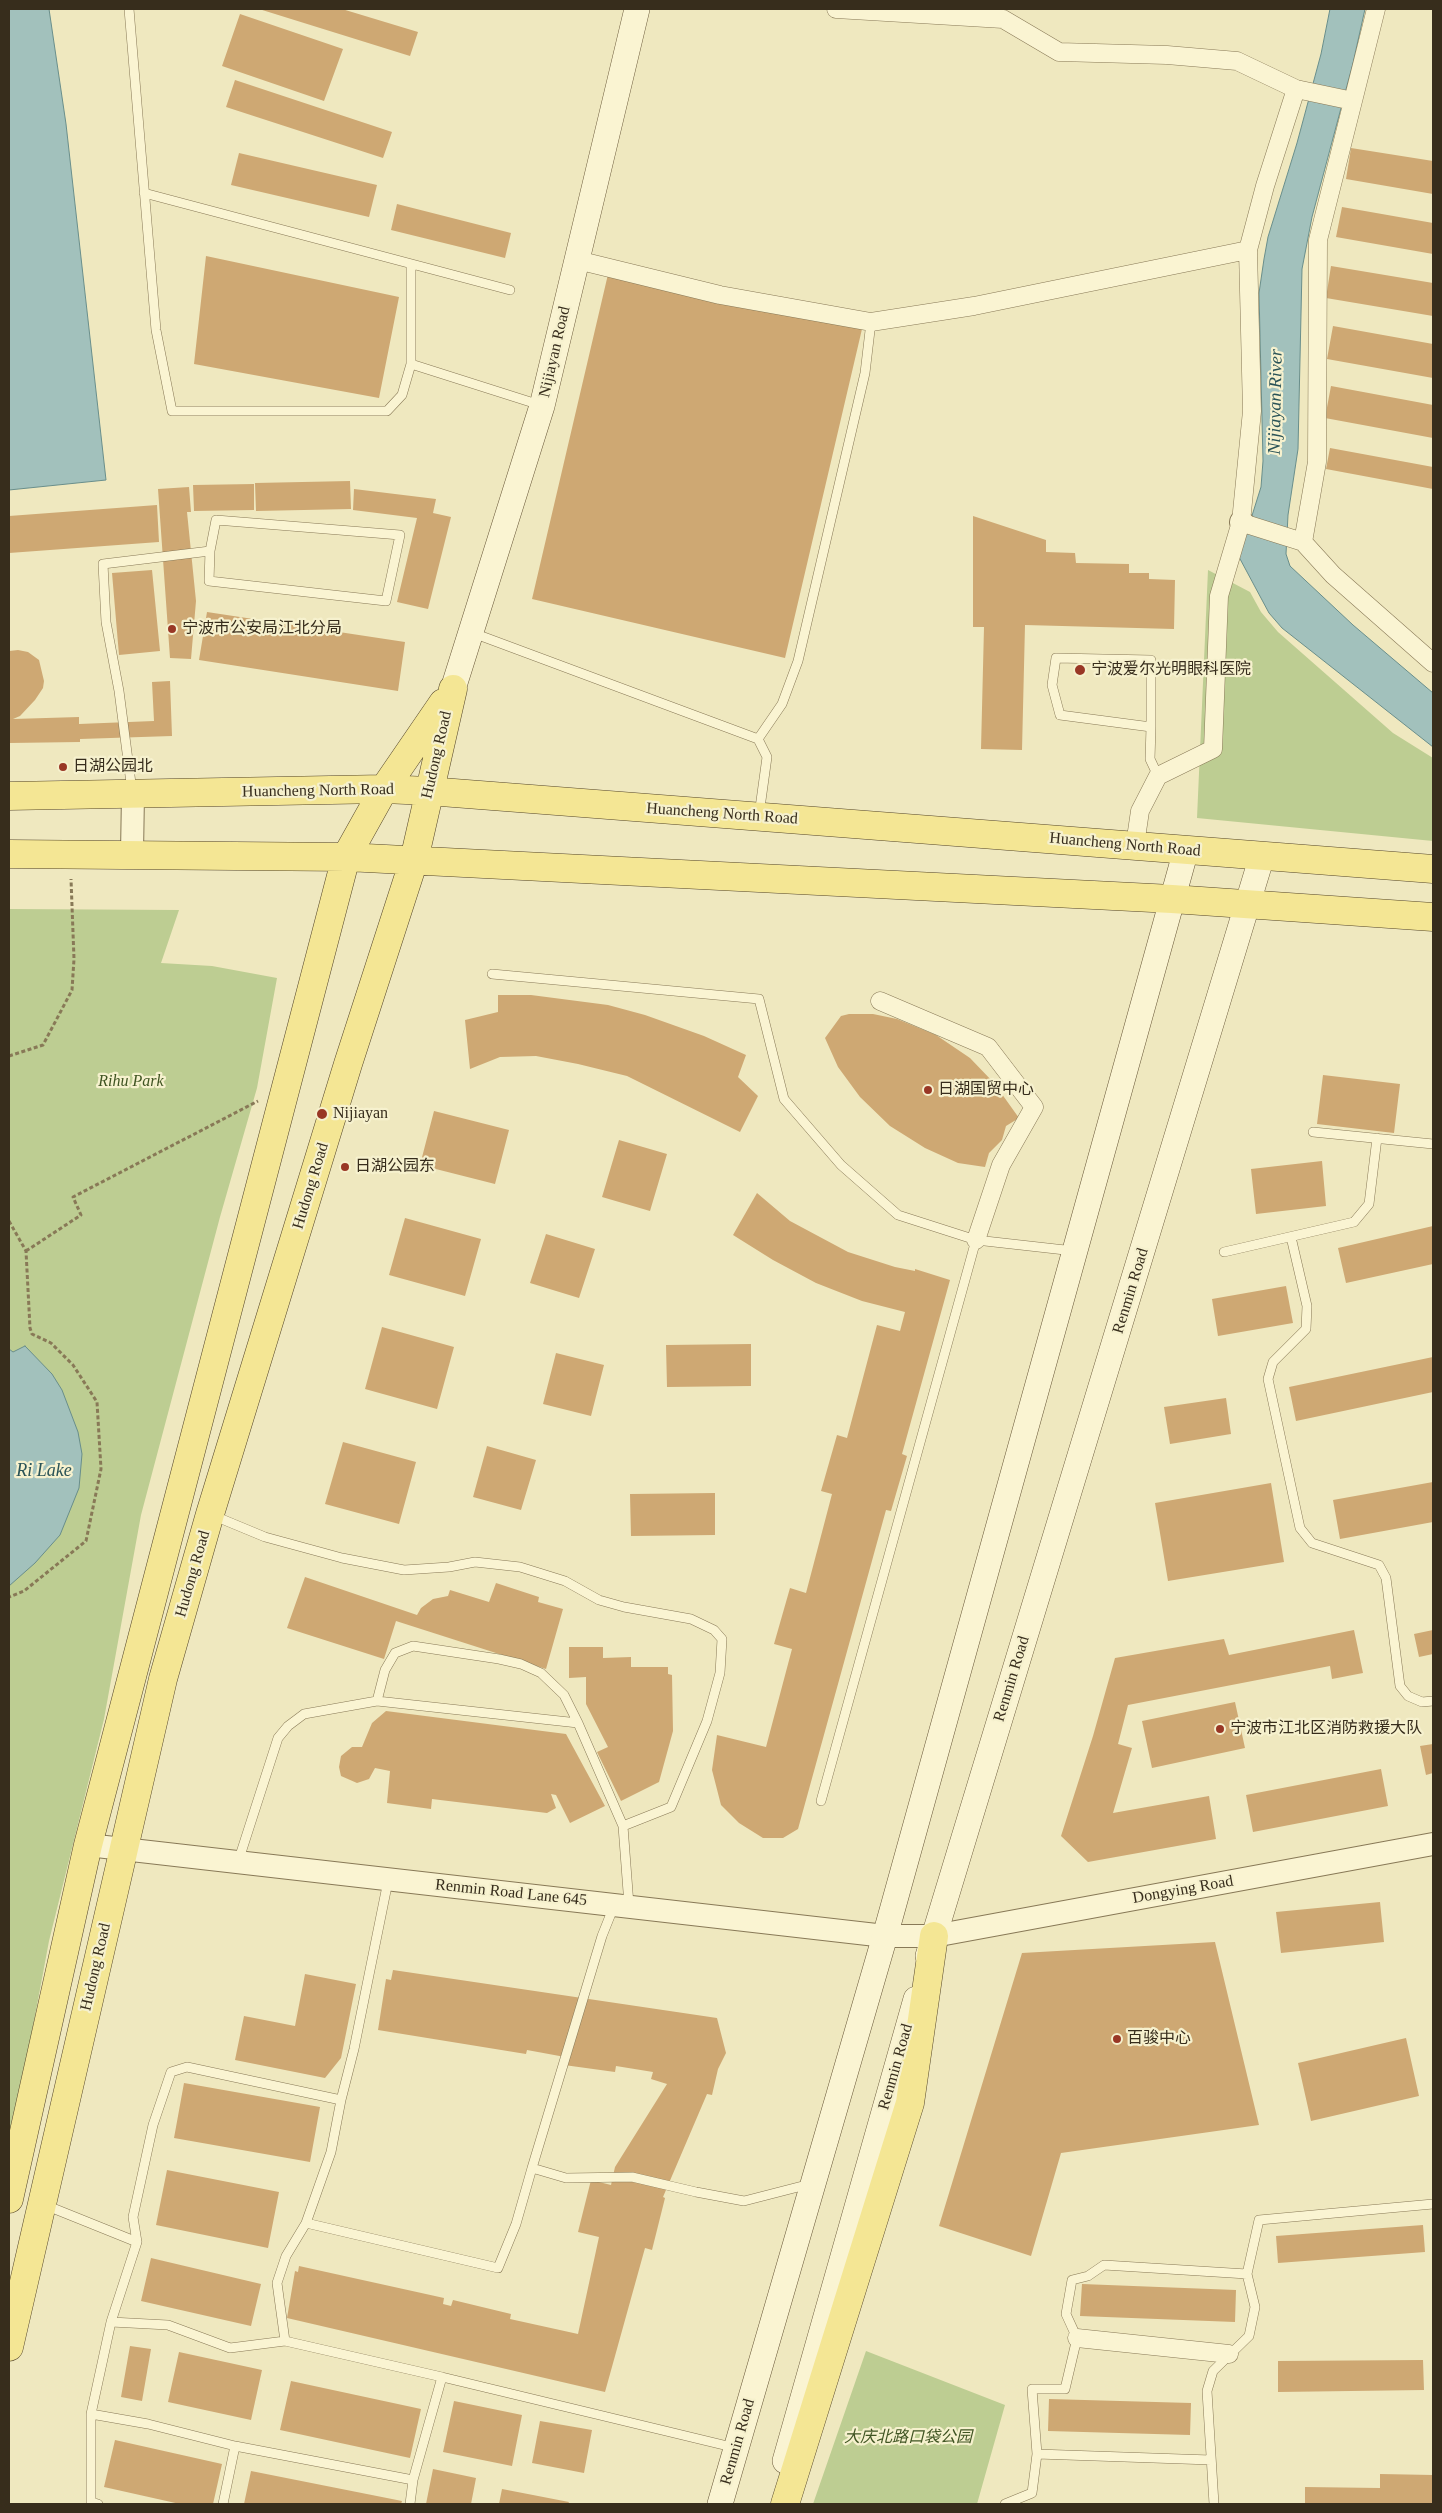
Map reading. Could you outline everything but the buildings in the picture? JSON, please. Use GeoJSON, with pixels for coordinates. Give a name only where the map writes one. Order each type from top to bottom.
{"type":"FeatureCollection","features":[{"type":"Feature","properties":{"kind":"main road","name":"Nijiayan Road"},"geometry":{"type":"LineString","coordinates":[[453,689],[542,406],[637,9]]}},
{"type":"Feature","properties":{"kind":"main road","name":"Hudong Road"},"geometry":{"type":"LineString","coordinates":[[9,2198],[88,1845],[346,857],[384,789],[453,689]]}},
{"type":"Feature","properties":{"kind":"main road","name":"Hudong Road"},"geometry":{"type":"LineString","coordinates":[[9,2347],[122,1850],[163,1679],[210,1514],[348,1064],[414,860],[428,791],[453,689]]}},
{"type":"Feature","properties":{"kind":"main road","name":"Huancheng North Road"},"geometry":{"type":"LineString","coordinates":[[9,796],[384,789],[428,791],[1433,869]]}},
{"type":"Feature","properties":{"kind":"main road","name":"Renmin Road"},"geometry":{"type":"LineString","coordinates":[[720,2504],[885,1936],[1186,850]]}},
{"type":"Feature","properties":{"kind":"main road"},"geometry":{"type":"LineString","coordinates":[[9,854],[132,853],[414,860],[1249,904],[1433,917]]}},
{"type":"Feature","properties":{"kind":"main road","name":"Renmin Road"},"geometry":{"type":"LineString","coordinates":[[773,2504],[934,1936],[1249,904],[1262,856]]}},
{"type":"Feature","properties":{"kind":"main road"},"geometry":{"type":"LineString","coordinates":[[784,2504],[910,2103],[934,1936]]}},
{"type":"Feature","properties":{"kind":"street"},"geometry":{"type":"LineString","coordinates":[[836,9],[1003,19],[1059,52],[1167,55],[1237,61],[1296,89],[1352,101]]}},
{"type":"Feature","properties":{"kind":"street"},"geometry":{"type":"LineString","coordinates":[[1302,542],[1316,462],[1318,240],[1376,9]]}},
{"type":"Feature","properties":{"kind":"street"},"geometry":{"type":"LineString","coordinates":[[1136,845],[1140,811],[1158,776],[1213,749],[1219,596],[1242,523],[1252,411],[1248,250],[1265,186],[1296,89]]}},
{"type":"Feature","properties":{"kind":"street"},"geometry":{"type":"LineString","coordinates":[[577,260],[720,294],[871,322],[974,306],[1248,250]]}},
{"type":"Feature","properties":{"kind":"street"},"geometry":{"type":"LineString","coordinates":[[1242,523],[1302,542],[1333,575],[1410,645],[1433,663]]}},
{"type":"Feature","properties":{"kind":"street"},"geometry":{"type":"LineString","coordinates":[[132,853],[133,794]]}},
{"type":"Feature","properties":{"kind":"street"},"geometry":{"type":"LineString","coordinates":[[880,1001],[988,1048],[1034,1107],[1001,1165],[976,1240]]}},
{"type":"Feature","properties":{"kind":"street","name":"Dongying Road"},"geometry":{"type":"LineString","coordinates":[[934,1936],[1433,1844]]}},
{"type":"Feature","properties":{"kind":"street","name":"Renmin Road Lane 645"},"geometry":{"type":"LineString","coordinates":[[88,1845],[885,1936],[934,1936]]}},
{"type":"Feature","properties":{"kind":"street"},"geometry":{"type":"LineString","coordinates":[[1077,2338],[1229,2354]]}},
{"type":"Feature","properties":{"kind":"lane"},"geometry":{"type":"LineString","coordinates":[[130,9],[156,330],[172,411],[387,411],[402,395],[411,364],[411,265]]}},
{"type":"Feature","properties":{"kind":"lane"},"geometry":{"type":"LineString","coordinates":[[144,193],[510,290]]}},
{"type":"Feature","properties":{"kind":"lane"},"geometry":{"type":"LineString","coordinates":[[758,739],[782,704],[798,661],[865,373],[871,322]]}},
{"type":"Feature","properties":{"kind":"lane"},"geometry":{"type":"LineString","coordinates":[[411,364],[542,406]]}},
{"type":"Feature","properties":{"kind":"lane"},"geometry":{"type":"LineString","coordinates":[[216,520],[400,535],[386,601],[209,581],[210,551],[216,520]]}},
{"type":"Feature","properties":{"kind":"lane"},"geometry":{"type":"LineString","coordinates":[[133,794],[119,691],[106,622],[102,564],[210,551]]}},
{"type":"Feature","properties":{"kind":"lane"},"geometry":{"type":"LineString","coordinates":[[471,632],[758,739],[767,757],[759,816]]}},
{"type":"Feature","properties":{"kind":"lane"},"geometry":{"type":"LineString","coordinates":[[1151,727],[1060,715],[1052,685],[1056,658],[1151,660],[1151,727],[1150,759],[1158,776]]}},
{"type":"Feature","properties":{"kind":"lane"},"geometry":{"type":"LineString","coordinates":[[492,974],[759,999],[784,1099],[841,1165],[898,1215],[976,1240],[1074,1251]]}},
{"type":"Feature","properties":{"kind":"lane"},"geometry":{"type":"LineString","coordinates":[[1313,1132],[1433,1144]]}},
{"type":"Feature","properties":{"kind":"lane"},"geometry":{"type":"LineString","coordinates":[[1224,1252],[1354,1222],[1369,1204],[1377,1138]]}},
{"type":"Feature","properties":{"kind":"lane"},"geometry":{"type":"LineString","coordinates":[[1291,1237],[1307,1306],[1306,1330],[1273,1362],[1268,1379],[1300,1528],[1312,1543],[1379,1565],[1386,1578],[1400,1686],[1408,1696],[1422,1702],[1433,1701]]}},
{"type":"Feature","properties":{"kind":"lane"},"geometry":{"type":"LineString","coordinates":[[821,1801],[976,1240]]}},
{"type":"Feature","properties":{"kind":"lane"},"geometry":{"type":"LineString","coordinates":[[210,1514],[265,1537],[342,1558],[404,1570],[449,1567],[475,1562],[520,1567],[565,1581],[599,1600],[624,1607],[691,1619],[714,1630],[722,1639],[720,1674],[707,1721],[671,1807],[623,1826]]}},
{"type":"Feature","properties":{"kind":"lane"},"geometry":{"type":"LineString","coordinates":[[306,2223],[498,2268],[516,2224],[602,1936],[622,1906],[623,1826],[564,1695],[541,1674],[521,1664],[430,1647],[413,1646],[396,1653],[385,1670],[377,1701]]}},
{"type":"Feature","properties":{"kind":"lane"},"geometry":{"type":"LineString","coordinates":[[238,1862],[278,1738],[288,1726],[304,1714],[377,1701],[578,1723]]}},
{"type":"Feature","properties":{"kind":"lane"},"geometry":{"type":"LineString","coordinates":[[285,2341],[277,2283],[286,2256],[306,2223],[331,2152],[340,2100],[354,2049],[388,1880]]}},
{"type":"Feature","properties":{"kind":"lane"},"geometry":{"type":"LineString","coordinates":[[98,2504],[91,2502],[91,2414],[111,2322],[137,2242],[133,2217],[153,2125],[171,2072],[187,2067],[340,2100]]}},
{"type":"Feature","properties":{"kind":"lane"},"geometry":{"type":"LineString","coordinates":[[532,2168],[566,2178],[632,2177],[696,2192],[744,2200],[813,2183]]}},
{"type":"Feature","properties":{"kind":"lane"},"geometry":{"type":"LineString","coordinates":[[41,2204],[137,2242]]}},
{"type":"Feature","properties":{"kind":"lane"},"geometry":{"type":"LineString","coordinates":[[1214,2504],[1207,2391],[1213,2371],[1249,2336],[1255,2307],[1247,2274],[1259,2220],[1433,2204]]}},
{"type":"Feature","properties":{"kind":"lane"},"geometry":{"type":"LineString","coordinates":[[1005,2504],[1032,2492],[1037,2454],[1032,2389],[1065,2389],[1077,2338],[1066,2314],[1072,2280],[1088,2276],[1104,2265],[1247,2274]]}},
{"type":"Feature","properties":{"kind":"lane"},"geometry":{"type":"LineString","coordinates":[[111,2322],[168,2325],[230,2348],[285,2341],[736,2448]]}},
{"type":"Feature","properties":{"kind":"lane"},"geometry":{"type":"LineString","coordinates":[[410,2504],[412,2480],[442,2377]]}},
{"type":"Feature","properties":{"kind":"lane"},"geometry":{"type":"LineString","coordinates":[[91,2414],[148,2424],[235,2446],[412,2480]]}},
{"type":"Feature","properties":{"kind":"lane"},"geometry":{"type":"LineString","coordinates":[[223,2504],[235,2446]]}},
{"type":"Feature","properties":{"kind":"lane"},"geometry":{"type":"LineString","coordinates":[[1037,2454],[1211,2460]]}},
{"type":"Feature","properties":{"kind":"path"},"geometry":{"type":"LineString","coordinates":[[9,1056],[43,1044],[72,990],[73,892],[69,853]]}},
{"type":"Feature","properties":{"kind":"path"},"geometry":{"type":"LineString","coordinates":[[26,1251],[81,1216],[73,1197],[286,1087]]}},
{"type":"Feature","properties":{"kind":"path"},"geometry":{"type":"LineString","coordinates":[[9,1221],[26,1251],[30,1328],[32,1334],[51,1343],[73,1365],[97,1402],[101,1469],[86,1541],[24,1591],[9,1597]]}},
{"type":"Feature","properties":{"kind":"green space"},"geometry":{"type":"Polygon","coordinates":[[[1208,570],[1250,592],[1261,612],[1278,632],[1393,733],[1433,758],[1433,841],[1197,818],[1208,570]]]}},
{"type":"Feature","properties":{"kind":"green space","name":"Rihu Park"},"geometry":{"type":"Polygon","coordinates":[[[9,909],[179,910],[161,963],[212,966],[277,978],[257,1088],[220,1217],[141,1515],[104,1719],[49,1941],[9,2155],[9,909]]]}},
{"type":"Feature","properties":{"kind":"green space","name":"大庆北路口袋公园"},"geometry":{"type":"Polygon","coordinates":[[[866,2351],[1005,2405],[977,2504],[813,2504],[866,2351]]]}},
{"type":"Feature","properties":{"kind":"water"},"geometry":{"type":"Polygon","coordinates":[[[9,9],[49,9],[66,124],[106,480],[9,490],[9,9]]]}},
{"type":"Feature","properties":{"kind":"water","name":"Nijiayan River"},"geometry":{"type":"Polygon","coordinates":[[[1330,9],[1365,9],[1353,63],[1312,217],[1302,269],[1298,449],[1288,515],[1286,554],[1290,566],[1353,625],[1433,693],[1433,747],[1282,628],[1269,613],[1239,557],[1261,487],[1263,461],[1259,293],[1264,259],[1268,237],[1297,143],[1321,54],[1330,9]]]}},
{"type":"Feature","properties":{"kind":"water","name":"Ri Lake"},"geometry":{"type":"Polygon","coordinates":[[[25,1346],[52,1374],[62,1390],[78,1432],[82,1454],[79,1488],[60,1535],[35,1563],[9,1586],[9,1349],[13,1352],[25,1346]]]}},
{"type":"Feature","properties":{"kind":"place","name":"宁波市公安局江北分局"},"geometry":{"type":"Point","coordinates":[172,629]}},
{"type":"Feature","properties":{"kind":"place","name":"宁波爱尔光明眼科医院"},"geometry":{"type":"Point","coordinates":[1080,670]}},
{"type":"Feature","properties":{"kind":"place","name":"日湖公园北"},"geometry":{"type":"Point","coordinates":[63,767]}},
{"type":"Feature","properties":{"kind":"place","name":"日湖国贸中心"},"geometry":{"type":"Point","coordinates":[928,1090]}},
{"type":"Feature","properties":{"kind":"place","name":"Nijiayan"},"geometry":{"type":"Point","coordinates":[322,1114]}},
{"type":"Feature","properties":{"kind":"place","name":"日湖公园东"},"geometry":{"type":"Point","coordinates":[345,1167]}},
{"type":"Feature","properties":{"kind":"place","name":"宁波市江北区消防救援大队"},"geometry":{"type":"Point","coordinates":[1220,1729]}},
{"type":"Feature","properties":{"kind":"place","name":"百骏中心"},"geometry":{"type":"Point","coordinates":[1117,2039]}}]}
